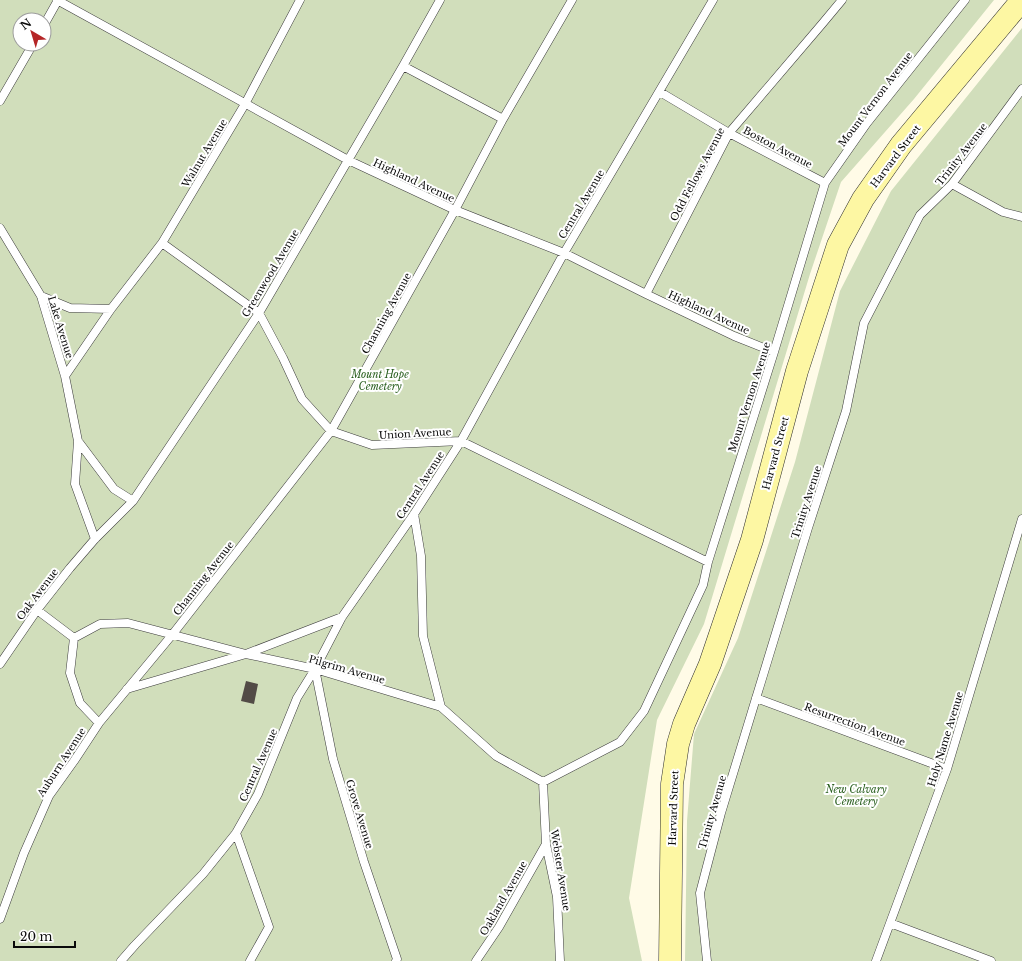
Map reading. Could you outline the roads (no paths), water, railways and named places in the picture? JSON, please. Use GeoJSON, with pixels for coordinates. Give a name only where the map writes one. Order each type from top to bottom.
{"type":"FeatureCollection","features":[{"type":"Feature","properties":{"kind":"main road","name":"Harvard Street"},"geometry":{"type":"LineString","coordinates":[[670,961],[672,784],[678,744],[684,724],[710,664],[752,540],[797,371],[838,245],[864,199],[901,145],[1022,0]]}},
{"type":"Feature","properties":{"kind":"lane","name":"Highland Avenue"},"geometry":{"type":"LineString","coordinates":[[58,0],[348,160],[455,210],[564,253],[734,336],[774,352]]}},
{"type":"Feature","properties":{"kind":"lane"},"geometry":{"type":"LineString","coordinates":[[51,12],[58,0]]}},
{"type":"Feature","properties":{"kind":"lane","name":"Walnut Avenue"},"geometry":{"type":"LineString","coordinates":[[65,376],[111,308],[162,243],[245,104],[300,0]]}},
{"type":"Feature","properties":{"kind":"lane","name":"Greenwood Avenue"},"geometry":{"type":"LineString","coordinates":[[95,540],[132,501],[259,313],[440,0]]}},
{"type":"Feature","properties":{"kind":"lane","name":"Channing Avenue"},"geometry":{"type":"LineString","coordinates":[[172,635],[331,431],[455,210],[503,119],[572,0]]}},
{"type":"Feature","properties":{"kind":"lane","name":"Central Avenue"},"geometry":{"type":"LineString","coordinates":[[121,961],[203,874],[236,833],[258,794],[297,698],[315,669],[342,617],[414,514],[461,441],[564,253],[714,0]]}},
{"type":"Feature","properties":{"kind":"lane","name":"Odd Fellows Avenue"},"geometry":{"type":"LineString","coordinates":[[646,294],[729,132],[842,0]]}},
{"type":"Feature","properties":{"kind":"lane","name":"Mount Vernon Avenue"},"geometry":{"type":"LineString","coordinates":[[543,782],[620,742],[644,711],[703,584],[708,562],[825,183],[867,123],[965,0]]}},
{"type":"Feature","properties":{"kind":"lane"},"geometry":{"type":"LineString","coordinates":[[0,101],[28,52]]}},
{"type":"Feature","properties":{"kind":"lane"},"geometry":{"type":"LineString","coordinates":[[403,66],[503,119]]}},
{"type":"Feature","properties":{"kind":"lane","name":"Trinity Avenue"},"geometry":{"type":"LineString","coordinates":[[707,961],[700,893],[721,813],[808,528],[846,411],[864,323],[920,215],[952,184],[1022,89]]}},
{"type":"Feature","properties":{"kind":"lane","name":"Boston Avenue"},"geometry":{"type":"LineString","coordinates":[[660,92],[729,132],[825,183]]}},
{"type":"Feature","properties":{"kind":"lane"},"geometry":{"type":"LineString","coordinates":[[952,184],[1003,212],[1022,217]]}},
{"type":"Feature","properties":{"kind":"lane","name":"Lake Avenue"},"geometry":{"type":"LineString","coordinates":[[0,228],[41,296],[65,376],[78,441],[75,484],[95,540]]}},
{"type":"Feature","properties":{"kind":"lane","name":"Union Avenue"},"geometry":{"type":"LineString","coordinates":[[162,243],[259,313],[283,358],[302,400],[331,431],[372,445],[461,441],[708,562]]}},
{"type":"Feature","properties":{"kind":"lane"},"geometry":{"type":"LineString","coordinates":[[41,296],[70,308],[111,308]]}},
{"type":"Feature","properties":{"kind":"lane","name":"Lake Avenue"},"geometry":{"type":"LineString","coordinates":[[78,441],[114,489],[132,501]]}},
{"type":"Feature","properties":{"kind":"lane"},"geometry":{"type":"LineString","coordinates":[[414,514],[421,556],[423,636],[441,707]]}},
{"type":"Feature","properties":{"kind":"lane","name":"Holy Name Avenue"},"geometry":{"type":"LineString","coordinates":[[876,961],[947,769],[1022,519]]}},
{"type":"Feature","properties":{"kind":"lane","name":"Oak Avenue"},"geometry":{"type":"LineString","coordinates":[[0,664],[37,610],[70,568],[95,540]]}},
{"type":"Feature","properties":{"kind":"lane"},"geometry":{"type":"LineString","coordinates":[[37,610],[74,638],[70,673],[80,704],[99,723]]}},
{"type":"Feature","properties":{"kind":"lane","name":"Pilgrim Avenue"},"geometry":{"type":"LineString","coordinates":[[126,690],[246,654],[342,617]]}},
{"type":"Feature","properties":{"kind":"lane","name":"Pilgrim Avenue"},"geometry":{"type":"LineString","coordinates":[[74,638],[100,624],[128,624],[246,654],[315,669],[441,707],[496,756],[543,782]]}},
{"type":"Feature","properties":{"kind":"lane","name":"Auburn Avenue"},"geometry":{"type":"LineString","coordinates":[[0,919],[24,853],[49,796],[99,723],[172,635]]}},
{"type":"Feature","properties":{"kind":"lane","name":"Grove Avenue"},"geometry":{"type":"LineString","coordinates":[[315,669],[333,759],[364,862],[398,960]]}},
{"type":"Feature","properties":{"kind":"lane","name":"Resurrection Avenue"},"geometry":{"type":"LineString","coordinates":[[756,698],[947,769]]}},
{"type":"Feature","properties":{"kind":"lane","name":"Webster Avenue"},"geometry":{"type":"LineString","coordinates":[[543,782],[546,844],[558,897],[560,961]]}},
{"type":"Feature","properties":{"kind":"lane"},"geometry":{"type":"LineString","coordinates":[[236,833],[269,927],[250,961]]}},
{"type":"Feature","properties":{"kind":"lane","name":"Oakland Avenue"},"geometry":{"type":"LineString","coordinates":[[476,961],[499,927],[546,844]]}},
{"type":"Feature","properties":{"kind":"lane"},"geometry":{"type":"LineString","coordinates":[[890,923],[991,961]]}},
{"type":"Feature","properties":{"kind":"park label","name":"Mount Hope Cemetery"},"geometry":{"type":"Point","coordinates":[380,380]}},
{"type":"Feature","properties":{"kind":"park label","name":"New Calvary Cemetery"},"geometry":{"type":"Point","coordinates":[856,794]}}]}
